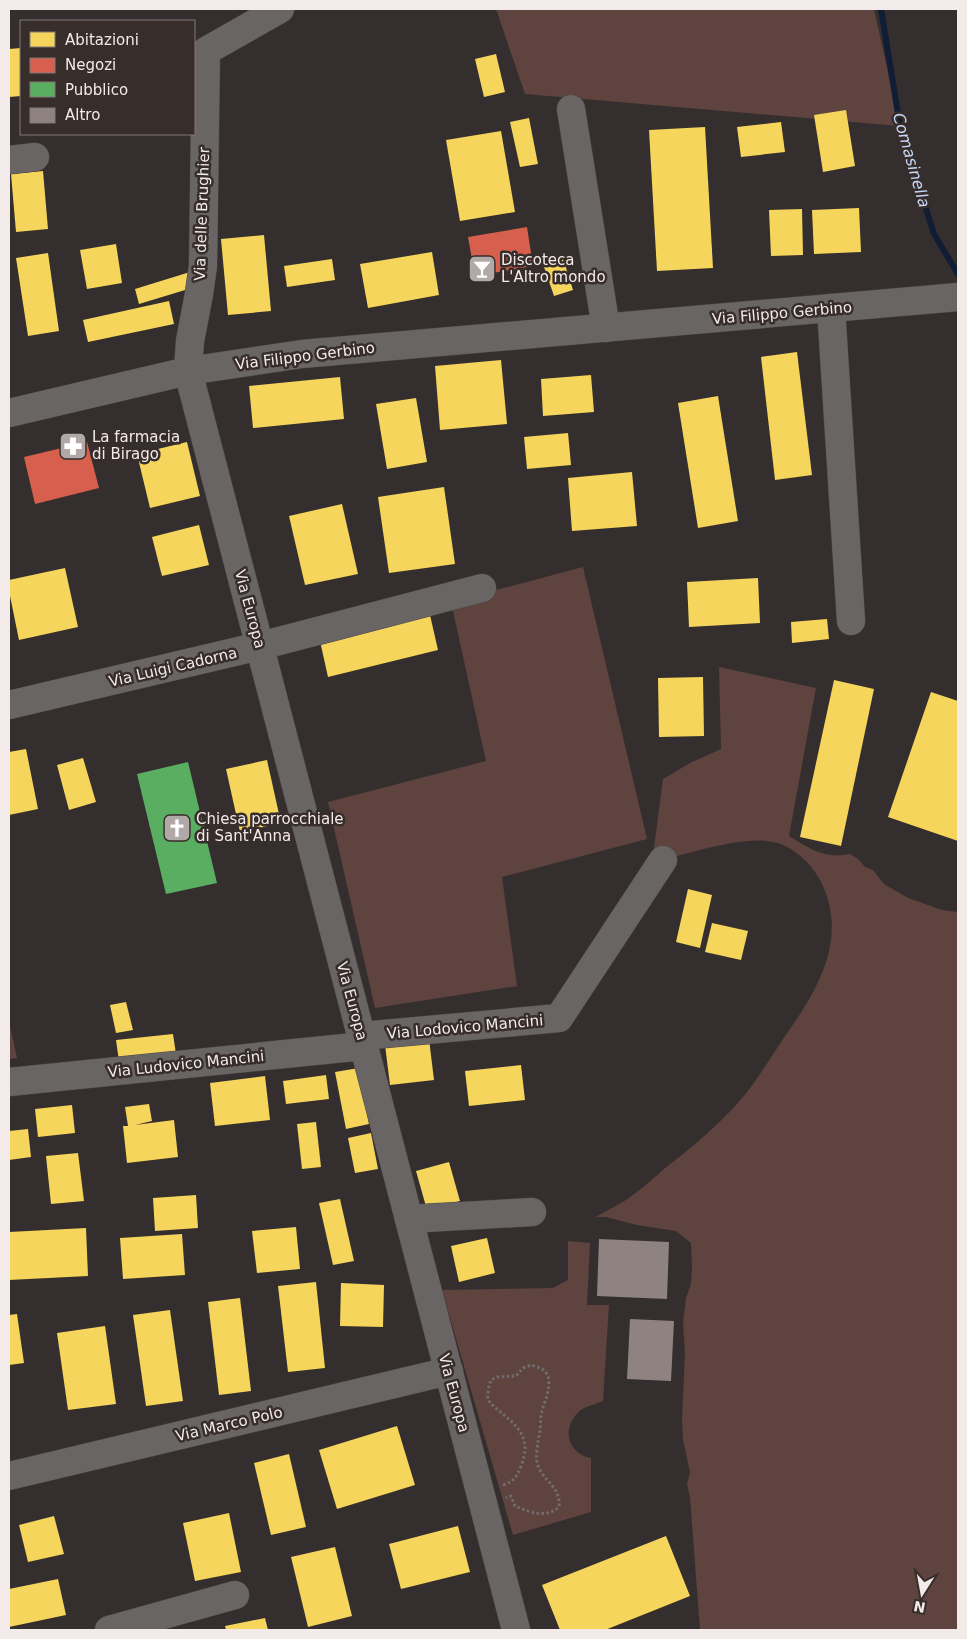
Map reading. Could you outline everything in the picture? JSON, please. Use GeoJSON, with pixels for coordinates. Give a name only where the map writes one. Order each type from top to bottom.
{"type":"FeatureCollection","features":[{"type":"Feature","properties":{"kind":"street","name":"Via delle Brughier"},"geometry":{"type":"LineString","coordinates":[[188,371],[190,341],[200,294],[203,266],[206,51],[280,9]]}},
{"type":"Feature","properties":{"kind":"street"},"geometry":{"type":"LineString","coordinates":[[571,110],[606,328]]}},
{"type":"Feature","properties":{"kind":"street"},"geometry":{"type":"LineString","coordinates":[[9,160],[35,157]]}},
{"type":"Feature","properties":{"kind":"street","name":"Via Filippo Gerbino"},"geometry":{"type":"LineString","coordinates":[[9,413],[188,371],[302,354],[958,297]]}},
{"type":"Feature","properties":{"kind":"street"},"geometry":{"type":"LineString","coordinates":[[831,308],[851,621]]}},
{"type":"Feature","properties":{"kind":"street","name":"Via Europa"},"geometry":{"type":"LineString","coordinates":[[188,371],[516,1630]]}},
{"type":"Feature","properties":{"kind":"street","name":"Via Luigi Cadorna"},"geometry":{"type":"LineString","coordinates":[[9,706],[260,646],[482,588]]}},
{"type":"Feature","properties":{"kind":"street","name":"Via Lodovico Mancini"},"geometry":{"type":"LineString","coordinates":[[363,1041],[560,1018],[663,860]]}},
{"type":"Feature","properties":{"kind":"street","name":"Via Ludovico Mancini"},"geometry":{"type":"LineString","coordinates":[[9,1082],[363,1041]]}},
{"type":"Feature","properties":{"kind":"street"},"geometry":{"type":"LineString","coordinates":[[409,1219],[532,1212]]}},
{"type":"Feature","properties":{"kind":"street","name":"Via Marco Polo"},"geometry":{"type":"LineString","coordinates":[[9,1476],[449,1372]]}},
{"type":"Feature","properties":{"kind":"street"},"geometry":{"type":"LineString","coordinates":[[109,1630],[235,1595]]}},
{"type":"Feature","properties":{"kind":"path"},"geometry":{"type":"LineString","coordinates":[[530,1365],[542,1369],[546,1374],[549,1390],[541,1413],[536,1460],[538,1467],[557,1491],[560,1499],[559,1507],[555,1511],[540,1514],[515,1506],[511,1496],[482,1497],[509,1483],[516,1477],[525,1456],[524,1437],[518,1427],[492,1406],[488,1400],[488,1389],[491,1380],[498,1376],[516,1376],[523,1368],[530,1365]]}},
{"type":"Feature","properties":{"kind":"shaded area"},"geometry":{"type":"Polygon","coordinates":[[[496,9],[874,9],[900,126],[525,94],[496,9]]]}},
{"type":"Feature","properties":{"kind":"shaded area"},"geometry":{"type":"Polygon","coordinates":[[[583,567],[647,839],[502,877],[517,986],[375,1008],[328,802],[486,761],[451,602],[583,567]]]}},
{"type":"Feature","properties":{"kind":"shaded area"},"geometry":{"type":"Polygon","coordinates":[[[719,667],[816,688],[789,836],[818,852],[832,855],[850,854],[865,867],[873,870],[884,884],[908,898],[942,910],[958,912],[958,1630],[700,1630],[690,1497],[687,1484],[690,1472],[683,1440],[682,1420],[685,1352],[683,1323],[686,1298],[691,1284],[691,1243],[676,1231],[637,1225],[606,1217],[596,1217],[625,1201],[642,1188],[702,1138],[744,1096],[806,1004],[816,986],[830,948],[832,928],[830,907],[823,886],[816,873],[806,861],[788,847],[768,841],[735,843],[699,850],[652,863],[663,779],[690,763],[721,749],[719,667]]]}},
{"type":"Feature","properties":{"kind":"shaded area"},"geometry":{"type":"Polygon","coordinates":[[[9,1021],[17,1058],[9,1059],[9,1021]]]}},
{"type":"Feature","properties":{"kind":"shaded area"},"geometry":{"type":"Polygon","coordinates":[[[568,1241],[590,1243],[587,1305],[609,1305],[603,1401],[581,1410],[575,1416],[569,1431],[569,1438],[576,1451],[591,1458],[591,1512],[513,1535],[442,1290],[553,1288],[568,1280],[568,1241]]]}},
{"type":"Feature","properties":{"kind":"building: Abitazioni"},"geometry":{"type":"Polygon","coordinates":[[[20,48],[20,96],[9,97],[9,49],[20,48]]]}},
{"type":"Feature","properties":{"kind":"building: Abitazioni"},"geometry":{"type":"Polygon","coordinates":[[[496,54],[505,92],[484,97],[475,59],[496,54]]]}},
{"type":"Feature","properties":{"kind":"building: Abitazioni"},"geometry":{"type":"Polygon","coordinates":[[[846,110],[855,166],[823,172],[814,115],[846,110]]]}},
{"type":"Feature","properties":{"kind":"building: Abitazioni"},"geometry":{"type":"Polygon","coordinates":[[[529,118],[538,164],[520,167],[510,122],[529,118]]]}},
{"type":"Feature","properties":{"kind":"building: Abitazioni"},"geometry":{"type":"Polygon","coordinates":[[[781,122],[785,152],[741,157],[737,127],[781,122]]]}},
{"type":"Feature","properties":{"kind":"building: Abitazioni"},"geometry":{"type":"Polygon","coordinates":[[[705,127],[713,268],[657,271],[649,130],[705,127]]]}},
{"type":"Feature","properties":{"kind":"building: Abitazioni"},"geometry":{"type":"Polygon","coordinates":[[[501,131],[515,212],[460,221],[446,140],[501,131]]]}},
{"type":"Feature","properties":{"kind":"building: Abitazioni"},"geometry":{"type":"Polygon","coordinates":[[[43,171],[48,229],[16,232],[11,174],[43,171]]]}},
{"type":"Feature","properties":{"kind":"building: Abitazioni"},"geometry":{"type":"Polygon","coordinates":[[[859,208],[861,252],[814,254],[812,210],[859,208]]]}},
{"type":"Feature","properties":{"kind":"building: Abitazioni"},"geometry":{"type":"Polygon","coordinates":[[[802,209],[803,255],[771,256],[769,210],[802,209]]]}},
{"type":"Feature","properties":{"kind":"building: Abitazioni"},"geometry":{"type":"Polygon","coordinates":[[[264,235],[271,311],[228,315],[221,239],[264,235]]]}},
{"type":"Feature","properties":{"kind":"building: Abitazioni"},"geometry":{"type":"Polygon","coordinates":[[[116,244],[122,283],[87,289],[80,250],[116,244]]]}},
{"type":"Feature","properties":{"kind":"building: Abitazioni"},"geometry":{"type":"Polygon","coordinates":[[[432,252],[439,295],[368,308],[360,264],[432,252]]]}},
{"type":"Feature","properties":{"kind":"building: Abitazioni"},"geometry":{"type":"Polygon","coordinates":[[[48,253],[59,331],[28,336],[16,258],[48,253]]]}},
{"type":"Feature","properties":{"kind":"building: Abitazioni"},"geometry":{"type":"Polygon","coordinates":[[[562,255],[573,290],[554,296],[542,261],[562,255]]]}},
{"type":"Feature","properties":{"kind":"building: Abitazioni"},"geometry":{"type":"Polygon","coordinates":[[[332,259],[335,280],[287,287],[284,266],[332,259]]]}},
{"type":"Feature","properties":{"kind":"building: Abitazioni"},"geometry":{"type":"Polygon","coordinates":[[[190,272],[195,287],[139,304],[135,289],[190,272]]]}},
{"type":"Feature","properties":{"kind":"building: Abitazioni"},"geometry":{"type":"Polygon","coordinates":[[[169,301],[174,324],[88,342],[83,320],[169,301]]]}},
{"type":"Feature","properties":{"kind":"building: Abitazioni"},"geometry":{"type":"Polygon","coordinates":[[[797,352],[812,475],[775,480],[761,357],[797,352]]]}},
{"type":"Feature","properties":{"kind":"building: Abitazioni"},"geometry":{"type":"Polygon","coordinates":[[[501,360],[507,424],[440,430],[435,366],[501,360]]]}},
{"type":"Feature","properties":{"kind":"building: Abitazioni"},"geometry":{"type":"Polygon","coordinates":[[[591,375],[594,412],[543,416],[541,379],[591,375]]]}},
{"type":"Feature","properties":{"kind":"building: Abitazioni"},"geometry":{"type":"Polygon","coordinates":[[[340,377],[344,419],[253,428],[249,386],[340,377]]]}},
{"type":"Feature","properties":{"kind":"building: Abitazioni"},"geometry":{"type":"Polygon","coordinates":[[[718,396],[738,521],[698,528],[678,403],[718,396]]]}},
{"type":"Feature","properties":{"kind":"building: Abitazioni"},"geometry":{"type":"Polygon","coordinates":[[[416,398],[427,462],[387,469],[376,404],[416,398]]]}},
{"type":"Feature","properties":{"kind":"building: Abitazioni"},"geometry":{"type":"Polygon","coordinates":[[[568,433],[571,465],[527,469],[524,437],[568,433]]]}},
{"type":"Feature","properties":{"kind":"building: Abitazioni"},"geometry":{"type":"Polygon","coordinates":[[[187,442],[200,496],[150,508],[137,454],[187,442]]]}},
{"type":"Feature","properties":{"kind":"building: Abitazioni"},"geometry":{"type":"Polygon","coordinates":[[[632,472],[637,526],[572,531],[568,478],[632,472]]]}},
{"type":"Feature","properties":{"kind":"building: Abitazioni"},"geometry":{"type":"Polygon","coordinates":[[[444,487],[455,564],[389,573],[378,497],[444,487]]]}},
{"type":"Feature","properties":{"kind":"building: Abitazioni"},"geometry":{"type":"Polygon","coordinates":[[[342,504],[358,574],[305,585],[289,516],[342,504]]]}},
{"type":"Feature","properties":{"kind":"building: Abitazioni"},"geometry":{"type":"Polygon","coordinates":[[[199,525],[209,565],[162,576],[152,537],[199,525]]]}},
{"type":"Feature","properties":{"kind":"building: Abitazioni"},"geometry":{"type":"Polygon","coordinates":[[[65,568],[78,627],[19,640],[9,591],[9,580],[65,568]]]}},
{"type":"Feature","properties":{"kind":"building: Abitazioni"},"geometry":{"type":"Polygon","coordinates":[[[758,578],[760,623],[689,627],[687,582],[758,578]]]}},
{"type":"Feature","properties":{"kind":"building: Abitazioni"},"geometry":{"type":"Polygon","coordinates":[[[430,615],[438,650],[328,677],[320,641],[430,615]]]}},
{"type":"Feature","properties":{"kind":"building: Abitazioni"},"geometry":{"type":"Polygon","coordinates":[[[827,619],[829,639],[792,643],[791,622],[827,619]]]}},
{"type":"Feature","properties":{"kind":"building: Abitazioni"},"geometry":{"type":"Polygon","coordinates":[[[703,677],[704,736],[659,737],[658,678],[703,677]]]}},
{"type":"Feature","properties":{"kind":"building: Abitazioni"},"geometry":{"type":"Polygon","coordinates":[[[834,680],[874,689],[841,846],[800,837],[834,680]]]}},
{"type":"Feature","properties":{"kind":"building: Abitazioni"},"geometry":{"type":"Polygon","coordinates":[[[931,692],[958,701],[958,841],[888,817],[931,692]]]}},
{"type":"Feature","properties":{"kind":"building: Abitazioni"},"geometry":{"type":"Polygon","coordinates":[[[26,749],[38,809],[9,815],[9,752],[26,749]]]}},
{"type":"Feature","properties":{"kind":"building: Abitazioni"},"geometry":{"type":"Polygon","coordinates":[[[83,758],[96,802],[69,810],[57,765],[83,758]]]}},
{"type":"Feature","properties":{"kind":"building: Abitazioni"},"geometry":{"type":"Polygon","coordinates":[[[267,760],[281,823],[240,832],[226,769],[267,760]]]}},
{"type":"Feature","properties":{"kind":"building: Abitazioni"},"geometry":{"type":"Polygon","coordinates":[[[688,889],[712,895],[700,948],[676,942],[688,889]]]}},
{"type":"Feature","properties":{"kind":"building: Abitazioni"},"geometry":{"type":"Polygon","coordinates":[[[712,923],[748,931],[741,960],[705,952],[712,923]]]}},
{"type":"Feature","properties":{"kind":"building: Abitazioni"},"geometry":{"type":"Polygon","coordinates":[[[126,1002],[133,1030],[116,1033],[110,1005],[126,1002]]]}},
{"type":"Feature","properties":{"kind":"building: Abitazioni"},"geometry":{"type":"Polygon","coordinates":[[[173,1034],[176,1054],[119,1061],[116,1040],[173,1034]]]}},
{"type":"Feature","properties":{"kind":"building: Abitazioni"},"geometry":{"type":"Polygon","coordinates":[[[429,1039],[434,1080],[390,1085],[385,1045],[429,1039]]]}},
{"type":"Feature","properties":{"kind":"building: Abitazioni"},"geometry":{"type":"Polygon","coordinates":[[[521,1065],[525,1100],[469,1106],[465,1071],[521,1065]]]}},
{"type":"Feature","properties":{"kind":"building: Abitazioni"},"geometry":{"type":"Polygon","coordinates":[[[359,1068],[369,1124],[346,1129],[335,1072],[359,1068]]]}},
{"type":"Feature","properties":{"kind":"building: Abitazioni"},"geometry":{"type":"Polygon","coordinates":[[[326,1075],[329,1099],[286,1104],[283,1081],[326,1075]]]}},
{"type":"Feature","properties":{"kind":"building: Abitazioni"},"geometry":{"type":"Polygon","coordinates":[[[265,1076],[270,1120],[215,1126],[210,1083],[265,1076]]]}},
{"type":"Feature","properties":{"kind":"building: Abitazioni"},"geometry":{"type":"Polygon","coordinates":[[[149,1104],[152,1121],[135,1125],[174,1120],[178,1157],[127,1163],[123,1126],[128,1126],[125,1107],[149,1104]]]}},
{"type":"Feature","properties":{"kind":"building: Abitazioni"},"geometry":{"type":"Polygon","coordinates":[[[72,1105],[75,1133],[38,1137],[35,1109],[72,1105]]]}},
{"type":"Feature","properties":{"kind":"building: Abitazioni"},"geometry":{"type":"Polygon","coordinates":[[[316,1122],[321,1167],[302,1169],[297,1124],[316,1122]]]}},
{"type":"Feature","properties":{"kind":"building: Abitazioni"},"geometry":{"type":"Polygon","coordinates":[[[28,1129],[31,1157],[9,1160],[9,1131],[28,1129]]]}},
{"type":"Feature","properties":{"kind":"building: Abitazioni"},"geometry":{"type":"Polygon","coordinates":[[[371,1133],[378,1169],[355,1173],[348,1138],[371,1133]]]}},
{"type":"Feature","properties":{"kind":"building: Abitazioni"},"geometry":{"type":"Polygon","coordinates":[[[78,1153],[84,1201],[51,1204],[46,1156],[78,1153]]]}},
{"type":"Feature","properties":{"kind":"building: Abitazioni"},"geometry":{"type":"Polygon","coordinates":[[[449,1162],[460,1201],[427,1210],[416,1171],[449,1162]]]}},
{"type":"Feature","properties":{"kind":"building: Abitazioni"},"geometry":{"type":"Polygon","coordinates":[[[196,1195],[198,1228],[155,1231],[153,1198],[196,1195]]]}},
{"type":"Feature","properties":{"kind":"building: Abitazioni"},"geometry":{"type":"Polygon","coordinates":[[[340,1199],[354,1261],[333,1265],[319,1203],[340,1199]]]}},
{"type":"Feature","properties":{"kind":"building: Abitazioni"},"geometry":{"type":"Polygon","coordinates":[[[296,1227],[300,1269],[257,1273],[252,1231],[296,1227]]]}},
{"type":"Feature","properties":{"kind":"building: Abitazioni"},"geometry":{"type":"Polygon","coordinates":[[[86,1228],[88,1276],[9,1280],[9,1232],[86,1228]]]}},
{"type":"Feature","properties":{"kind":"building: Abitazioni"},"geometry":{"type":"Polygon","coordinates":[[[182,1234],[185,1275],[123,1279],[120,1238],[182,1234]]]}},
{"type":"Feature","properties":{"kind":"building: Abitazioni"},"geometry":{"type":"Polygon","coordinates":[[[487,1238],[495,1273],[459,1282],[451,1246],[487,1238]]]}},
{"type":"Feature","properties":{"kind":"building: Abitazioni"},"geometry":{"type":"Polygon","coordinates":[[[316,1282],[325,1368],[288,1372],[278,1286],[316,1282]]]}},
{"type":"Feature","properties":{"kind":"building: Abitazioni"},"geometry":{"type":"Polygon","coordinates":[[[341,1283],[384,1285],[383,1327],[340,1326],[341,1283]]]}},
{"type":"Feature","properties":{"kind":"building: Abitazioni"},"geometry":{"type":"Polygon","coordinates":[[[240,1298],[251,1391],[219,1395],[208,1302],[240,1298]]]}},
{"type":"Feature","properties":{"kind":"building: Abitazioni"},"geometry":{"type":"Polygon","coordinates":[[[170,1310],[183,1401],[146,1406],[133,1315],[170,1310]]]}},
{"type":"Feature","properties":{"kind":"building: Abitazioni"},"geometry":{"type":"Polygon","coordinates":[[[17,1314],[24,1363],[9,1365],[9,1315],[17,1314]]]}},
{"type":"Feature","properties":{"kind":"building: Abitazioni"},"geometry":{"type":"Polygon","coordinates":[[[105,1326],[116,1404],[68,1410],[57,1333],[105,1326]]]}},
{"type":"Feature","properties":{"kind":"building: Abitazioni"},"geometry":{"type":"Polygon","coordinates":[[[397,1426],[415,1485],[337,1509],[319,1450],[397,1426]]]}},
{"type":"Feature","properties":{"kind":"building: Abitazioni"},"geometry":{"type":"Polygon","coordinates":[[[289,1454],[306,1527],[271,1535],[254,1463],[289,1454]]]}},
{"type":"Feature","properties":{"kind":"building: Abitazioni"},"geometry":{"type":"Polygon","coordinates":[[[229,1513],[241,1572],[195,1581],[183,1523],[229,1513]]]}},
{"type":"Feature","properties":{"kind":"building: Abitazioni"},"geometry":{"type":"Polygon","coordinates":[[[54,1516],[64,1554],[28,1562],[19,1525],[54,1516]]]}},
{"type":"Feature","properties":{"kind":"building: Abitazioni"},"geometry":{"type":"Polygon","coordinates":[[[458,1526],[470,1572],[401,1589],[389,1544],[458,1526]]]}},
{"type":"Feature","properties":{"kind":"building: Abitazioni"},"geometry":{"type":"Polygon","coordinates":[[[666,1536],[690,1596],[605,1630],[560,1630],[542,1585],[666,1536]]]}},
{"type":"Feature","properties":{"kind":"building: Abitazioni"},"geometry":{"type":"Polygon","coordinates":[[[335,1547],[352,1616],[308,1627],[291,1557],[335,1547]]]}},
{"type":"Feature","properties":{"kind":"building: Abitazioni"},"geometry":{"type":"Polygon","coordinates":[[[58,1579],[66,1615],[9,1627],[9,1589],[58,1579]]]}},
{"type":"Feature","properties":{"kind":"building: Abitazioni"},"geometry":{"type":"Polygon","coordinates":[[[265,1618],[268,1630],[226,1630],[225,1626],[265,1618]]]}},
{"type":"Feature","properties":{"kind":"building: Negozi"},"geometry":{"type":"Polygon","coordinates":[[[527,227],[533,266],[475,276],[468,237],[527,227]]]}},
{"type":"Feature","properties":{"kind":"building: Negozi"},"geometry":{"type":"Polygon","coordinates":[[[87,442],[99,488],[35,504],[24,457],[87,442]]]}},
{"type":"Feature","properties":{"kind":"building: Pubblico","name":"Chiesa parrocchiale di Sant'Anna"},"geometry":{"type":"Polygon","coordinates":[[[188,762],[217,883],[166,894],[137,774],[188,762]]]}},
{"type":"Feature","properties":{"kind":"building: Altro"},"geometry":{"type":"Polygon","coordinates":[[[599,1239],[669,1242],[667,1299],[597,1296],[599,1239]]]}},
{"type":"Feature","properties":{"kind":"building: Altro"},"geometry":{"type":"Polygon","coordinates":[[[630,1319],[674,1321],[671,1381],[627,1379],[630,1319]]]}},
{"type":"Feature","properties":{"kind":"waterway","name":"Comasinella"},"geometry":{"type":"LineString","coordinates":[[881,9],[900,126],[934,234],[958,274]]}},
{"type":"Feature","properties":{"kind":"place","name":"Discoteca L'Altro mondo"},"geometry":{"type":"Point","coordinates":[482,269]}},
{"type":"Feature","properties":{"kind":"place","name":"La farmacia di Birago"},"geometry":{"type":"Point","coordinates":[73,446]}},
{"type":"Feature","properties":{"kind":"place","name":"Chiesa parrocchiale di Sant'Anna"},"geometry":{"type":"Point","coordinates":[177,828]}}]}
